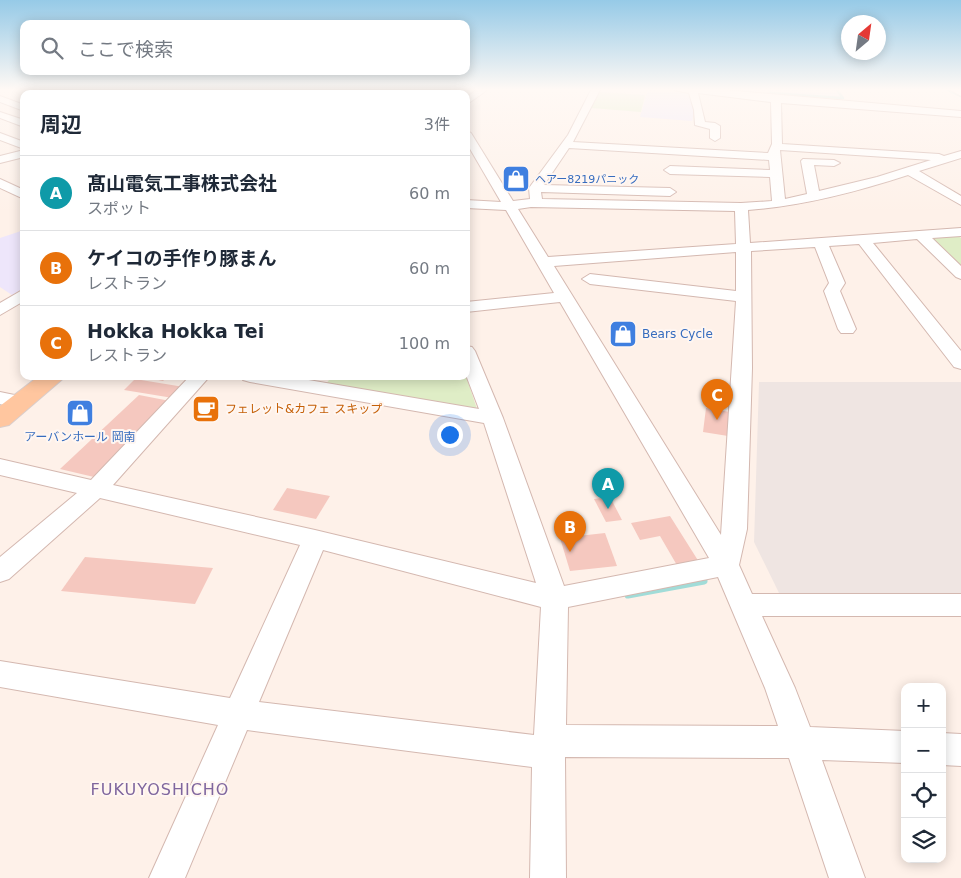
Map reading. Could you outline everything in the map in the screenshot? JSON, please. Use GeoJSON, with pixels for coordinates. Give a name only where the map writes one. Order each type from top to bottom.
{"type":"FeatureCollection","features":[{"type":"Feature","properties":{"kind":"main road"},"geometry":{"type":"LineString","coordinates":[[5,404],[30,380]]}},
{"type":"Feature","properties":{"kind":"main road"},"geometry":{"type":"LineString","coordinates":[[5,404],[47,380]]}},
{"type":"Feature","properties":{"kind":"street"},"geometry":{"type":"LineString","coordinates":[[0,135],[16,131]]}},
{"type":"Feature","properties":{"kind":"street"},"geometry":{"type":"LineString","coordinates":[[531,203],[537,200],[535,188],[573,131]]}},
{"type":"Feature","properties":{"kind":"street"},"geometry":{"type":"LineString","coordinates":[[715,131],[715,138]]}},
{"type":"Feature","properties":{"kind":"street"},"geometry":{"type":"LineString","coordinates":[[778,131],[779,150],[776,174],[779,199]]}},
{"type":"Feature","properties":{"kind":"street"},"geometry":{"type":"LineString","coordinates":[[0,135],[20,144]]}},
{"type":"Feature","properties":{"kind":"street"},"geometry":{"type":"LineString","coordinates":[[470,139],[512,206],[543,262],[726,565],[780,688],[847,878]]}},
{"type":"Feature","properties":{"kind":"street"},"geometry":{"type":"LineString","coordinates":[[565,145],[779,150],[954,159]]}},
{"type":"Feature","properties":{"kind":"street"},"geometry":{"type":"LineString","coordinates":[[0,160],[20,155]]}},
{"type":"Feature","properties":{"kind":"street"},"geometry":{"type":"LineString","coordinates":[[470,204],[512,206],[531,203],[741,207],[779,199],[814,197],[954,159]]}},
{"type":"Feature","properties":{"kind":"street"},"geometry":{"type":"LineString","coordinates":[[814,197],[807,162],[844,164]]}},
{"type":"Feature","properties":{"kind":"street"},"geometry":{"type":"LineString","coordinates":[[881,166],[914,170],[939,187],[960,197]]}},
{"type":"Feature","properties":{"kind":"street"},"geometry":{"type":"LineString","coordinates":[[670,170],[776,174]]}},
{"type":"Feature","properties":{"kind":"street"},"geometry":{"type":"LineString","coordinates":[[0,183],[19,194]]}},
{"type":"Feature","properties":{"kind":"street"},"geometry":{"type":"LineString","coordinates":[[535,188],[681,192]]}},
{"type":"Feature","properties":{"kind":"street"},"geometry":{"type":"LineString","coordinates":[[749,194],[779,199]]}},
{"type":"Feature","properties":{"kind":"street"},"geometry":{"type":"LineString","coordinates":[[726,565],[735,529],[745,297],[745,247],[741,207]]}},
{"type":"Feature","properties":{"kind":"street"},"geometry":{"type":"LineString","coordinates":[[543,262],[961,232]]}},
{"type":"Feature","properties":{"kind":"street"},"geometry":{"type":"LineString","coordinates":[[920,235],[961,274]]}},
{"type":"Feature","properties":{"kind":"street"},"geometry":{"type":"LineString","coordinates":[[863,239],[961,363]]}},
{"type":"Feature","properties":{"kind":"street"},"geometry":{"type":"LineString","coordinates":[[820,242],[837,283],[832,291],[847,330]]}},
{"type":"Feature","properties":{"kind":"street"},"geometry":{"type":"LineString","coordinates":[[590,278],[745,297]]}},
{"type":"Feature","properties":{"kind":"street"},"geometry":{"type":"LineString","coordinates":[[0,291],[19,297]]}},
{"type":"Feature","properties":{"kind":"street"},"geometry":{"type":"LineString","coordinates":[[0,310],[19,297]]}},
{"type":"Feature","properties":{"kind":"street"},"geometry":{"type":"LineString","coordinates":[[470,307],[565,297]]}},
{"type":"Feature","properties":{"kind":"street"},"geometry":{"type":"LineString","coordinates":[[470,361],[493,418],[556,599],[549,747],[548,878]]}},
{"type":"Feature","properties":{"kind":"street"},"geometry":{"type":"LineString","coordinates":[[0,572],[97,488],[197,380]]}},
{"type":"Feature","properties":{"kind":"street"},"geometry":{"type":"LineString","coordinates":[[273,380],[493,418]]}},
{"type":"Feature","properties":{"kind":"street"},"geometry":{"type":"LineString","coordinates":[[0,467],[315,539],[556,599],[726,565]]}},
{"type":"Feature","properties":{"kind":"street"},"geometry":{"type":"LineString","coordinates":[[167,878],[315,539]]}},
{"type":"Feature","properties":{"kind":"street"},"geometry":{"type":"LineString","coordinates":[[744,605],[961,605]]}},
{"type":"Feature","properties":{"kind":"street"},"geometry":{"type":"LineString","coordinates":[[0,674],[238,714],[549,747],[799,743],[901,747]]}},
{"type":"Feature","properties":{"kind":"street"},"geometry":{"type":"LineString","coordinates":[[946,749],[961,750]]}},
{"type":"Feature","properties":{"kind":"shaded area"},"geometry":{"type":"Polygon","coordinates":[[[20,231],[20,290],[12,295],[0,287],[0,238],[20,231]]]}},
{"type":"Feature","properties":{"kind":"shaded area"},"geometry":{"type":"Polygon","coordinates":[[[759,382],[961,382],[961,593],[779,593],[754,542],[759,382]]]}},
{"type":"Feature","properties":{"kind":"green space"},"geometry":{"type":"Polygon","coordinates":[[[957,235],[961,238],[961,268],[930,240],[933,237],[957,235]]]}},
{"type":"Feature","properties":{"kind":"green space"},"geometry":{"type":"Polygon","coordinates":[[[329,380],[467,380],[478,412],[326,384],[329,380]]]}},
{"type":"Feature","properties":{"kind":"building"},"geometry":{"type":"Polygon","coordinates":[[[134,380],[184,387],[173,398],[124,390],[134,380]]]}},
{"type":"Feature","properties":{"kind":"building"},"geometry":{"type":"Polygon","coordinates":[[[139,395],[170,401],[94,477],[60,469],[139,395]]]}},
{"type":"Feature","properties":{"kind":"building"},"geometry":{"type":"Polygon","coordinates":[[[706,408],[730,412],[728,436],[703,432],[706,408]]]}},
{"type":"Feature","properties":{"kind":"building"},"geometry":{"type":"Polygon","coordinates":[[[287,488],[330,496],[316,519],[273,510],[287,488]]]}},
{"type":"Feature","properties":{"kind":"building"},"geometry":{"type":"Polygon","coordinates":[[[610,497],[622,520],[606,522],[594,499],[610,497]]]}},
{"type":"Feature","properties":{"kind":"building"},"geometry":{"type":"Polygon","coordinates":[[[670,516],[699,562],[678,567],[660,536],[640,540],[631,523],[670,516]]]}},
{"type":"Feature","properties":{"kind":"building"},"geometry":{"type":"Polygon","coordinates":[[[605,533],[617,566],[570,571],[560,538],[605,533]]]}},
{"type":"Feature","properties":{"kind":"building"},"geometry":{"type":"Polygon","coordinates":[[[85,557],[213,568],[195,604],[61,591],[85,557]]]}},
{"type":"Feature","properties":{"kind":"waterway"},"geometry":{"type":"LineString","coordinates":[[628,595],[704,581]]}},
{"type":"Feature","properties":{"kind":"place","name":"ヘアー8219パニック"},"geometry":{"type":"Point","coordinates":[516,179]}},
{"type":"Feature","properties":{"kind":"place","name":"Bears Cycle"},"geometry":{"type":"Point","coordinates":[623,334]}},
{"type":"Feature","properties":{"kind":"place","name":"フェレット&カフェ スキップ"},"geometry":{"type":"Point","coordinates":[206,409]}},
{"type":"Feature","properties":{"kind":"place","name":"アーバンホール 岡南"},"geometry":{"type":"Point","coordinates":[80,413]}},
{"type":"Feature","properties":{"kind":"place","name":"Hokka Hokka Tei"},"geometry":{"type":"Point","coordinates":[717,420]}},
{"type":"Feature","properties":{"kind":"place","name":"髙山電気工事株式会社"},"geometry":{"type":"Point","coordinates":[608,509]}},
{"type":"Feature","properties":{"kind":"place","name":"ケイコの手作り豚まん"},"geometry":{"type":"Point","coordinates":[570,552]}},
{"type":"Feature","properties":{"kind":"district","name":"FUKUYOSHICHO"},"geometry":{"type":"Point","coordinates":[160,789]}}]}
